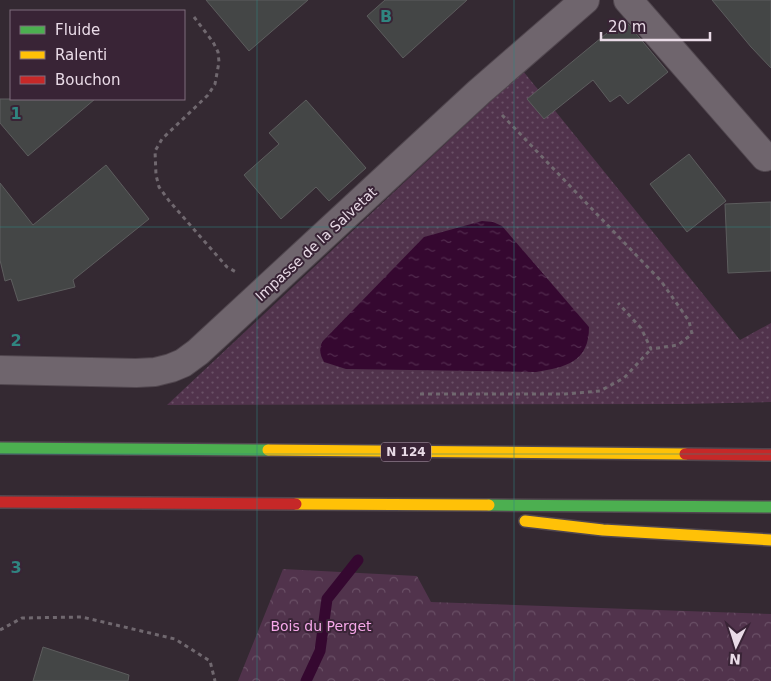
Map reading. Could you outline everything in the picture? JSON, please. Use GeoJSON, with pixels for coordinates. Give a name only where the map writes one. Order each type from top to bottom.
{"type":"FeatureCollection","features":[{"type":"Feature","properties":{"kind":"highway","name":"N 124"},"geometry":{"type":"LineString","coordinates":[[0,448],[771,455]]}},
{"type":"Feature","properties":{"kind":"highway"},"geometry":{"type":"LineString","coordinates":[[0,502],[771,506]]}},
{"type":"Feature","properties":{"kind":"highway"},"geometry":{"type":"LineString","coordinates":[[379,505],[486,517]]}},
{"type":"Feature","properties":{"kind":"highway"},"geometry":{"type":"LineString","coordinates":[[515,520],[603,530],[771,540]]}},
{"type":"Feature","properties":{"kind":"street","name":"Impasse de la Salvetat"},"geometry":{"type":"LineString","coordinates":[[0,370],[136,373],[155,372],[183,363],[198,352],[262,294],[479,92],[585,0]]}},
{"type":"Feature","properties":{"kind":"street"},"geometry":{"type":"LineString","coordinates":[[628,0],[765,157]]}},
{"type":"Feature","properties":{"kind":"path"},"geometry":{"type":"LineString","coordinates":[[194,17],[213,42],[218,52],[219,62],[215,84],[208,95],[162,139],[156,151],[156,175],[159,186],[170,202],[227,267],[245,278],[262,294]]}},
{"type":"Feature","properties":{"kind":"path"},"geometry":{"type":"LineString","coordinates":[[420,394],[565,394],[600,391],[624,378],[651,349],[678,344],[692,334],[689,320],[660,281],[533,145],[479,92]]}},
{"type":"Feature","properties":{"kind":"path"},"geometry":{"type":"LineString","coordinates":[[618,303],[641,328],[651,349]]}},
{"type":"Feature","properties":{"kind":"path"},"geometry":{"type":"LineString","coordinates":[[0,630],[22,618],[82,617],[100,621],[175,639],[210,661],[215,681]]}},
{"type":"Feature","properties":{"kind":"green space"},"geometry":{"type":"Polygon","coordinates":[[[523,71],[740,340],[771,323],[771,402],[683,404],[167,405],[523,71]]]}},
{"type":"Feature","properties":{"kind":"green space","name":"Bois du Perget"},"geometry":{"type":"Polygon","coordinates":[[[283,569],[417,576],[431,602],[771,614],[771,681],[238,681],[283,569]]]}},
{"type":"Feature","properties":{"kind":"water"},"geometry":{"type":"Polygon","coordinates":[[[482,221],[493,222],[502,226],[589,327],[585,348],[574,361],[557,368],[536,372],[346,369],[324,362],[320,352],[322,342],[424,237],[482,221]]]}},
{"type":"Feature","properties":{"kind":"building"},"geometry":{"type":"Polygon","coordinates":[[[206,0],[308,0],[249,51],[206,0]]]}},
{"type":"Feature","properties":{"kind":"building"},"geometry":{"type":"Polygon","coordinates":[[[385,0],[467,0],[403,58],[367,16],[385,0]]]}},
{"type":"Feature","properties":{"kind":"building"},"geometry":{"type":"Polygon","coordinates":[[[712,0],[771,0],[771,68],[751,47],[712,0]]]}},
{"type":"Feature","properties":{"kind":"building"},"geometry":{"type":"Polygon","coordinates":[[[624,19],[668,72],[628,104],[620,95],[610,102],[593,80],[544,119],[527,99],[624,19]]]}},
{"type":"Feature","properties":{"kind":"building"},"geometry":{"type":"Polygon","coordinates":[[[0,99],[94,100],[28,156],[0,123],[0,99]]]}},
{"type":"Feature","properties":{"kind":"building"},"geometry":{"type":"Polygon","coordinates":[[[306,100],[366,168],[329,201],[316,187],[281,219],[244,175],[279,144],[269,133],[306,100]]]}},
{"type":"Feature","properties":{"kind":"building"},"geometry":{"type":"Polygon","coordinates":[[[689,154],[726,201],[687,232],[650,184],[689,154]]]}},
{"type":"Feature","properties":{"kind":"building"},"geometry":{"type":"Polygon","coordinates":[[[106,165],[149,219],[73,280],[75,287],[18,301],[11,279],[5,281],[0,260],[0,183],[33,225],[106,165]]]}},
{"type":"Feature","properties":{"kind":"building"},"geometry":{"type":"Polygon","coordinates":[[[771,202],[771,271],[728,273],[725,204],[771,202]]]}},
{"type":"Feature","properties":{"kind":"building"},"geometry":{"type":"Polygon","coordinates":[[[43,647],[129,675],[128,681],[33,681],[43,647]]]}},
{"type":"Feature","properties":{"kind":"waterway"},"geometry":{"type":"LineString","coordinates":[[306,681],[320,651],[327,599],[358,560]]}},
{"type":"Feature","properties":{"kind":"traffic: fast"},"geometry":{"type":"LineString","coordinates":[[0,448],[268,450]]}},
{"type":"Feature","properties":{"kind":"traffic: fast"},"geometry":{"type":"LineString","coordinates":[[489,505],[771,507]]}},
{"type":"Feature","properties":{"kind":"traffic: slow"},"geometry":{"type":"LineString","coordinates":[[268,450],[685,454]]}},
{"type":"Feature","properties":{"kind":"traffic: slow"},"geometry":{"type":"LineString","coordinates":[[296,504],[489,505]]}},
{"type":"Feature","properties":{"kind":"traffic: slow"},"geometry":{"type":"LineString","coordinates":[[525,521],[603,530],[771,540]]}},
{"type":"Feature","properties":{"kind":"traffic: jam"},"geometry":{"type":"LineString","coordinates":[[685,454],[771,455]]}},
{"type":"Feature","properties":{"kind":"traffic: jam"},"geometry":{"type":"LineString","coordinates":[[0,502],[296,504]]}}]}
